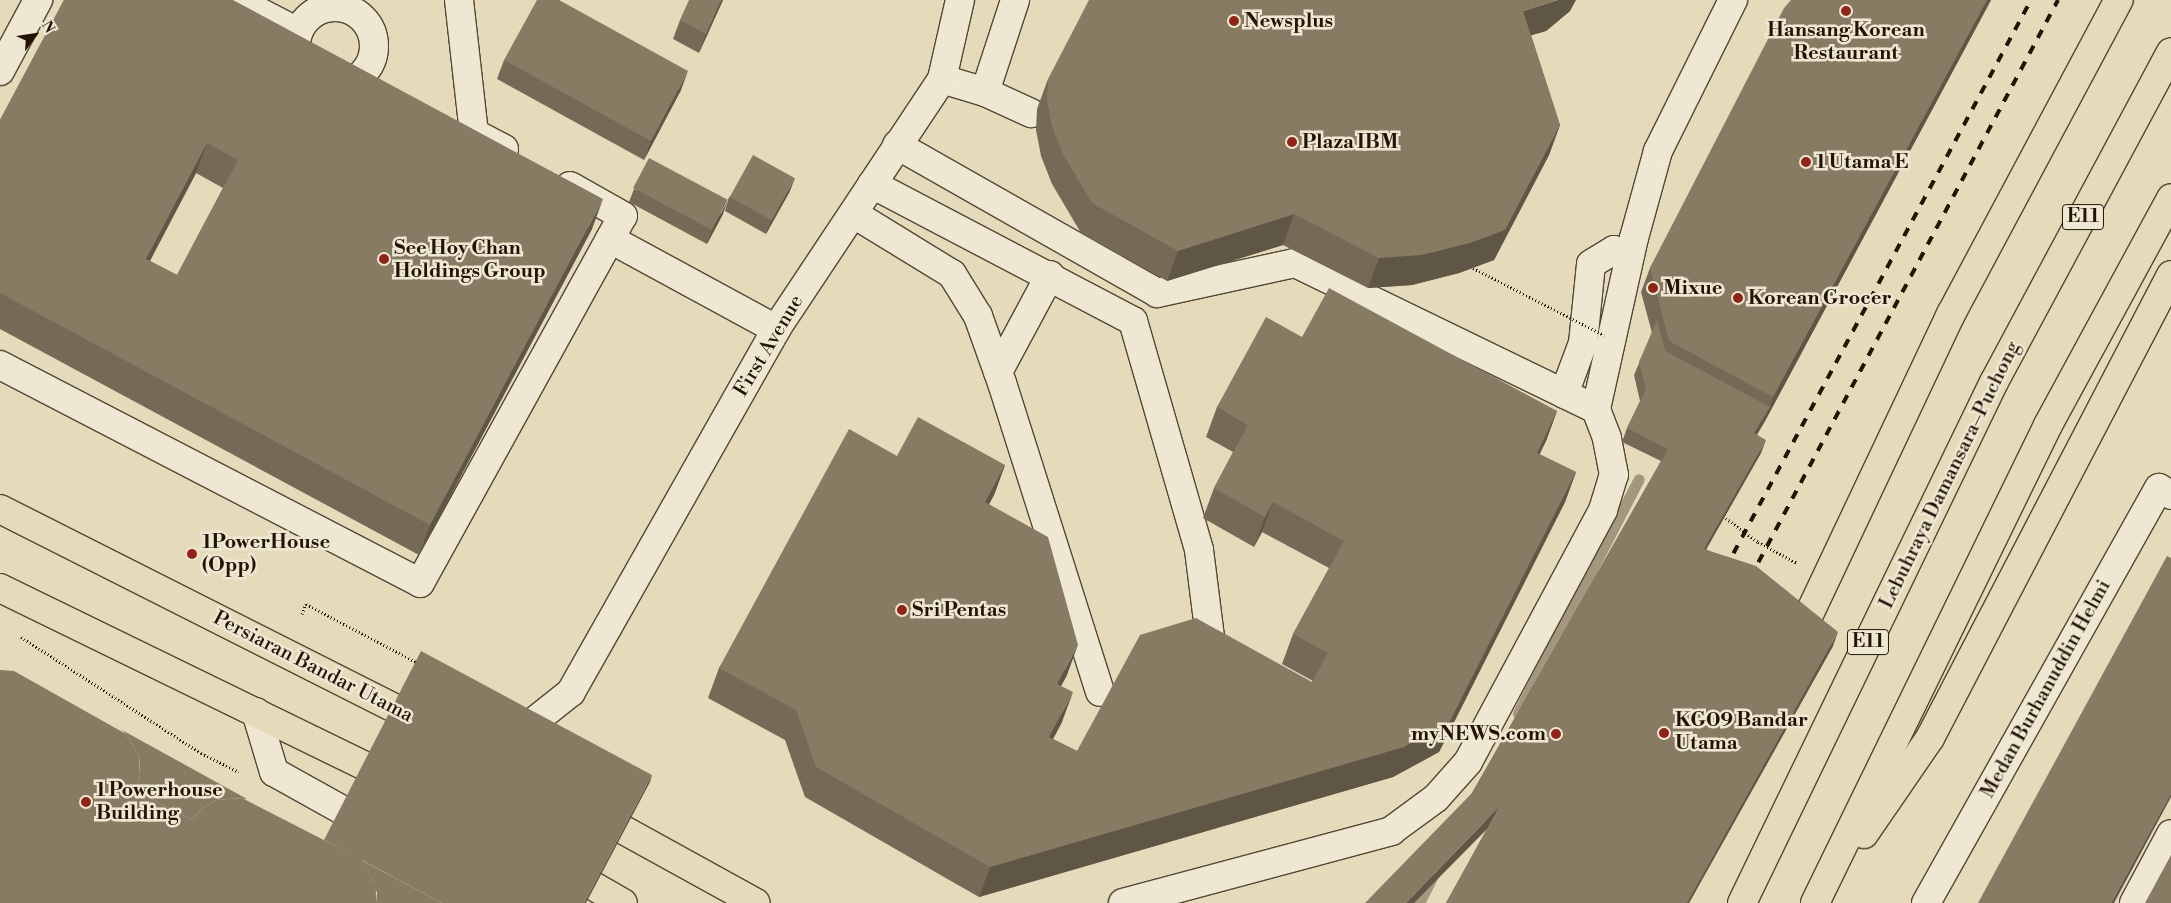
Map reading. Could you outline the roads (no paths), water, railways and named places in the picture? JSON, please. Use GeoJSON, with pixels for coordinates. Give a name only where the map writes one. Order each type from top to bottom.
{"type":"FeatureCollection","features":[{"type":"Feature","properties":{"kind":"main road"},"geometry":{"type":"LineString","coordinates":[[1782,671],[1951,314],[2119,0]]}},
{"type":"Feature","properties":{"kind":"main road","name":"Lebuhraya Damansara–Puchong"},"geometry":{"type":"LineString","coordinates":[[1742,903],[1994,382],[2171,52]]}},
{"type":"Feature","properties":{"kind":"main road"},"geometry":{"type":"LineString","coordinates":[[1816,903],[2048,425],[2171,198]]}},
{"type":"Feature","properties":{"kind":"main road"},"geometry":{"type":"LineString","coordinates":[[1816,903],[1930,738],[2171,275]]}},
{"type":"Feature","properties":{"kind":"main road","name":"Persiaran Bandar Utama"},"geometry":{"type":"LineString","coordinates":[[0,509],[445,734]]}},
{"type":"Feature","properties":{"kind":"main road"},"geometry":{"type":"LineString","coordinates":[[0,588],[415,791]]}},
{"type":"Feature","properties":{"kind":"main road"},"geometry":{"type":"LineString","coordinates":[[571,801],[756,903]]}},
{"type":"Feature","properties":{"kind":"main road"},"geometry":{"type":"LineString","coordinates":[[538,854],[623,903]]}},
{"type":"Feature","properties":{"kind":"street"},"geometry":{"type":"LineString","coordinates":[[0,71],[38,0]]}},
{"type":"Feature","properties":{"kind":"street"},"geometry":{"type":"LineString","coordinates":[[236,0],[298,32]]}},
{"type":"Feature","properties":{"kind":"street"},"geometry":{"type":"LineString","coordinates":[[459,0],[474,133],[524,160]]}},
{"type":"Feature","properties":{"kind":"street","name":"First Avenue"},"geometry":{"type":"LineString","coordinates":[[562,735],[571,692],[776,329],[942,79],[960,0]]}},
{"type":"Feature","properties":{"kind":"street"},"geometry":{"type":"LineString","coordinates":[[985,92],[1015,0]]}},
{"type":"Feature","properties":{"kind":"street"},"geometry":{"type":"LineString","coordinates":[[1124,903],[1391,831],[1436,798],[1468,762],[1603,510],[1614,475],[1607,438],[1596,409],[1630,257],[1658,150],[1733,0]]}},
{"type":"Feature","properties":{"kind":"street"},"geometry":{"type":"LineString","coordinates":[[942,79],[985,92],[1030,113]]}},
{"type":"Feature","properties":{"kind":"street"},"geometry":{"type":"LineString","coordinates":[[897,145],[1157,293],[1295,263],[1596,409]]}},
{"type":"Feature","properties":{"kind":"street"},"geometry":{"type":"LineString","coordinates":[[0,365],[420,583],[623,216],[548,174]]}},
{"type":"Feature","properties":{"kind":"street"},"geometry":{"type":"LineString","coordinates":[[872,184],[1050,275],[1133,321],[1199,550],[1210,637]]}},
{"type":"Feature","properties":{"kind":"street"},"geometry":{"type":"LineString","coordinates":[[854,214],[952,274],[978,316],[998,372],[1100,692]]}},
{"type":"Feature","properties":{"kind":"street"},"geometry":{"type":"LineString","coordinates":[[610,240],[776,329]]}},
{"type":"Feature","properties":{"kind":"street"},"geometry":{"type":"LineString","coordinates":[[1564,394],[1583,344],[1592,264],[1614,250],[1630,257]]}},
{"type":"Feature","properties":{"kind":"street"},"geometry":{"type":"LineString","coordinates":[[998,372],[1050,275]]}},
{"type":"Feature","properties":{"kind":"street","name":"Medan Burhanuddin Helmi"},"geometry":{"type":"LineString","coordinates":[[1926,903],[2159,488],[2171,495]]}},
{"type":"Feature","properties":{"kind":"street","name":"First Avenue"},"geometry":{"type":"LineString","coordinates":[[489,746],[506,743],[524,732],[571,692]]}},
{"type":"Feature","properties":{"kind":"street"},"geometry":{"type":"LineString","coordinates":[[256,712],[274,772],[397,840]]}},
{"type":"Feature","properties":{"kind":"street"},"geometry":{"type":"LineString","coordinates":[[2134,903],[2171,834]]}},
{"type":"Feature","properties":{"kind":"waterway"},"geometry":{"type":"LineString","coordinates":[[1518,713],[1639,479]]}},
{"type":"Feature","properties":{"kind":"waterway"},"geometry":{"type":"LineString","coordinates":[[1419,903],[1432,878]]}},
{"type":"Feature","properties":{"kind":"railway"},"geometry":{"type":"LineString","coordinates":[[1725,569],[2031,0]]}},
{"type":"Feature","properties":{"kind":"railway"},"geometry":{"type":"LineString","coordinates":[[1750,578],[2058,0]]}},
{"type":"Feature","properties":{"kind":"place","name":"Hansang Korean Restaurant"},"geometry":{"type":"Point","coordinates":[1846,11]}},
{"type":"Feature","properties":{"kind":"place","name":"Newsplus"},"geometry":{"type":"Point","coordinates":[1234,21]}},
{"type":"Feature","properties":{"kind":"place","name":"Plaza IBM"},"geometry":{"type":"Point","coordinates":[1292,142]}},
{"type":"Feature","properties":{"kind":"place","name":"1 Utama E"},"geometry":{"type":"Point","coordinates":[1806,162]}},
{"type":"Feature","properties":{"kind":"place","name":"See Hoy Chan Holdings Group"},"geometry":{"type":"Point","coordinates":[384,259]}},
{"type":"Feature","properties":{"kind":"place","name":"Mixue"},"geometry":{"type":"Point","coordinates":[1653,288]}},
{"type":"Feature","properties":{"kind":"place","name":"Korean Grocer"},"geometry":{"type":"Point","coordinates":[1738,298]}},
{"type":"Feature","properties":{"kind":"place","name":"1PowerHouse (Opp)"},"geometry":{"type":"Point","coordinates":[192,554]}},
{"type":"Feature","properties":{"kind":"place","name":"Sri Pentas"},"geometry":{"type":"Point","coordinates":[902,610]}},
{"type":"Feature","properties":{"kind":"place","name":"KG09 Bandar Utama"},"geometry":{"type":"Point","coordinates":[1664,733]}},
{"type":"Feature","properties":{"kind":"place","name":"myNEWS.com"},"geometry":{"type":"Point","coordinates":[1556,734]}},
{"type":"Feature","properties":{"kind":"place","name":"1 Powerhouse Building"},"geometry":{"type":"Point","coordinates":[86,802]}}]}
